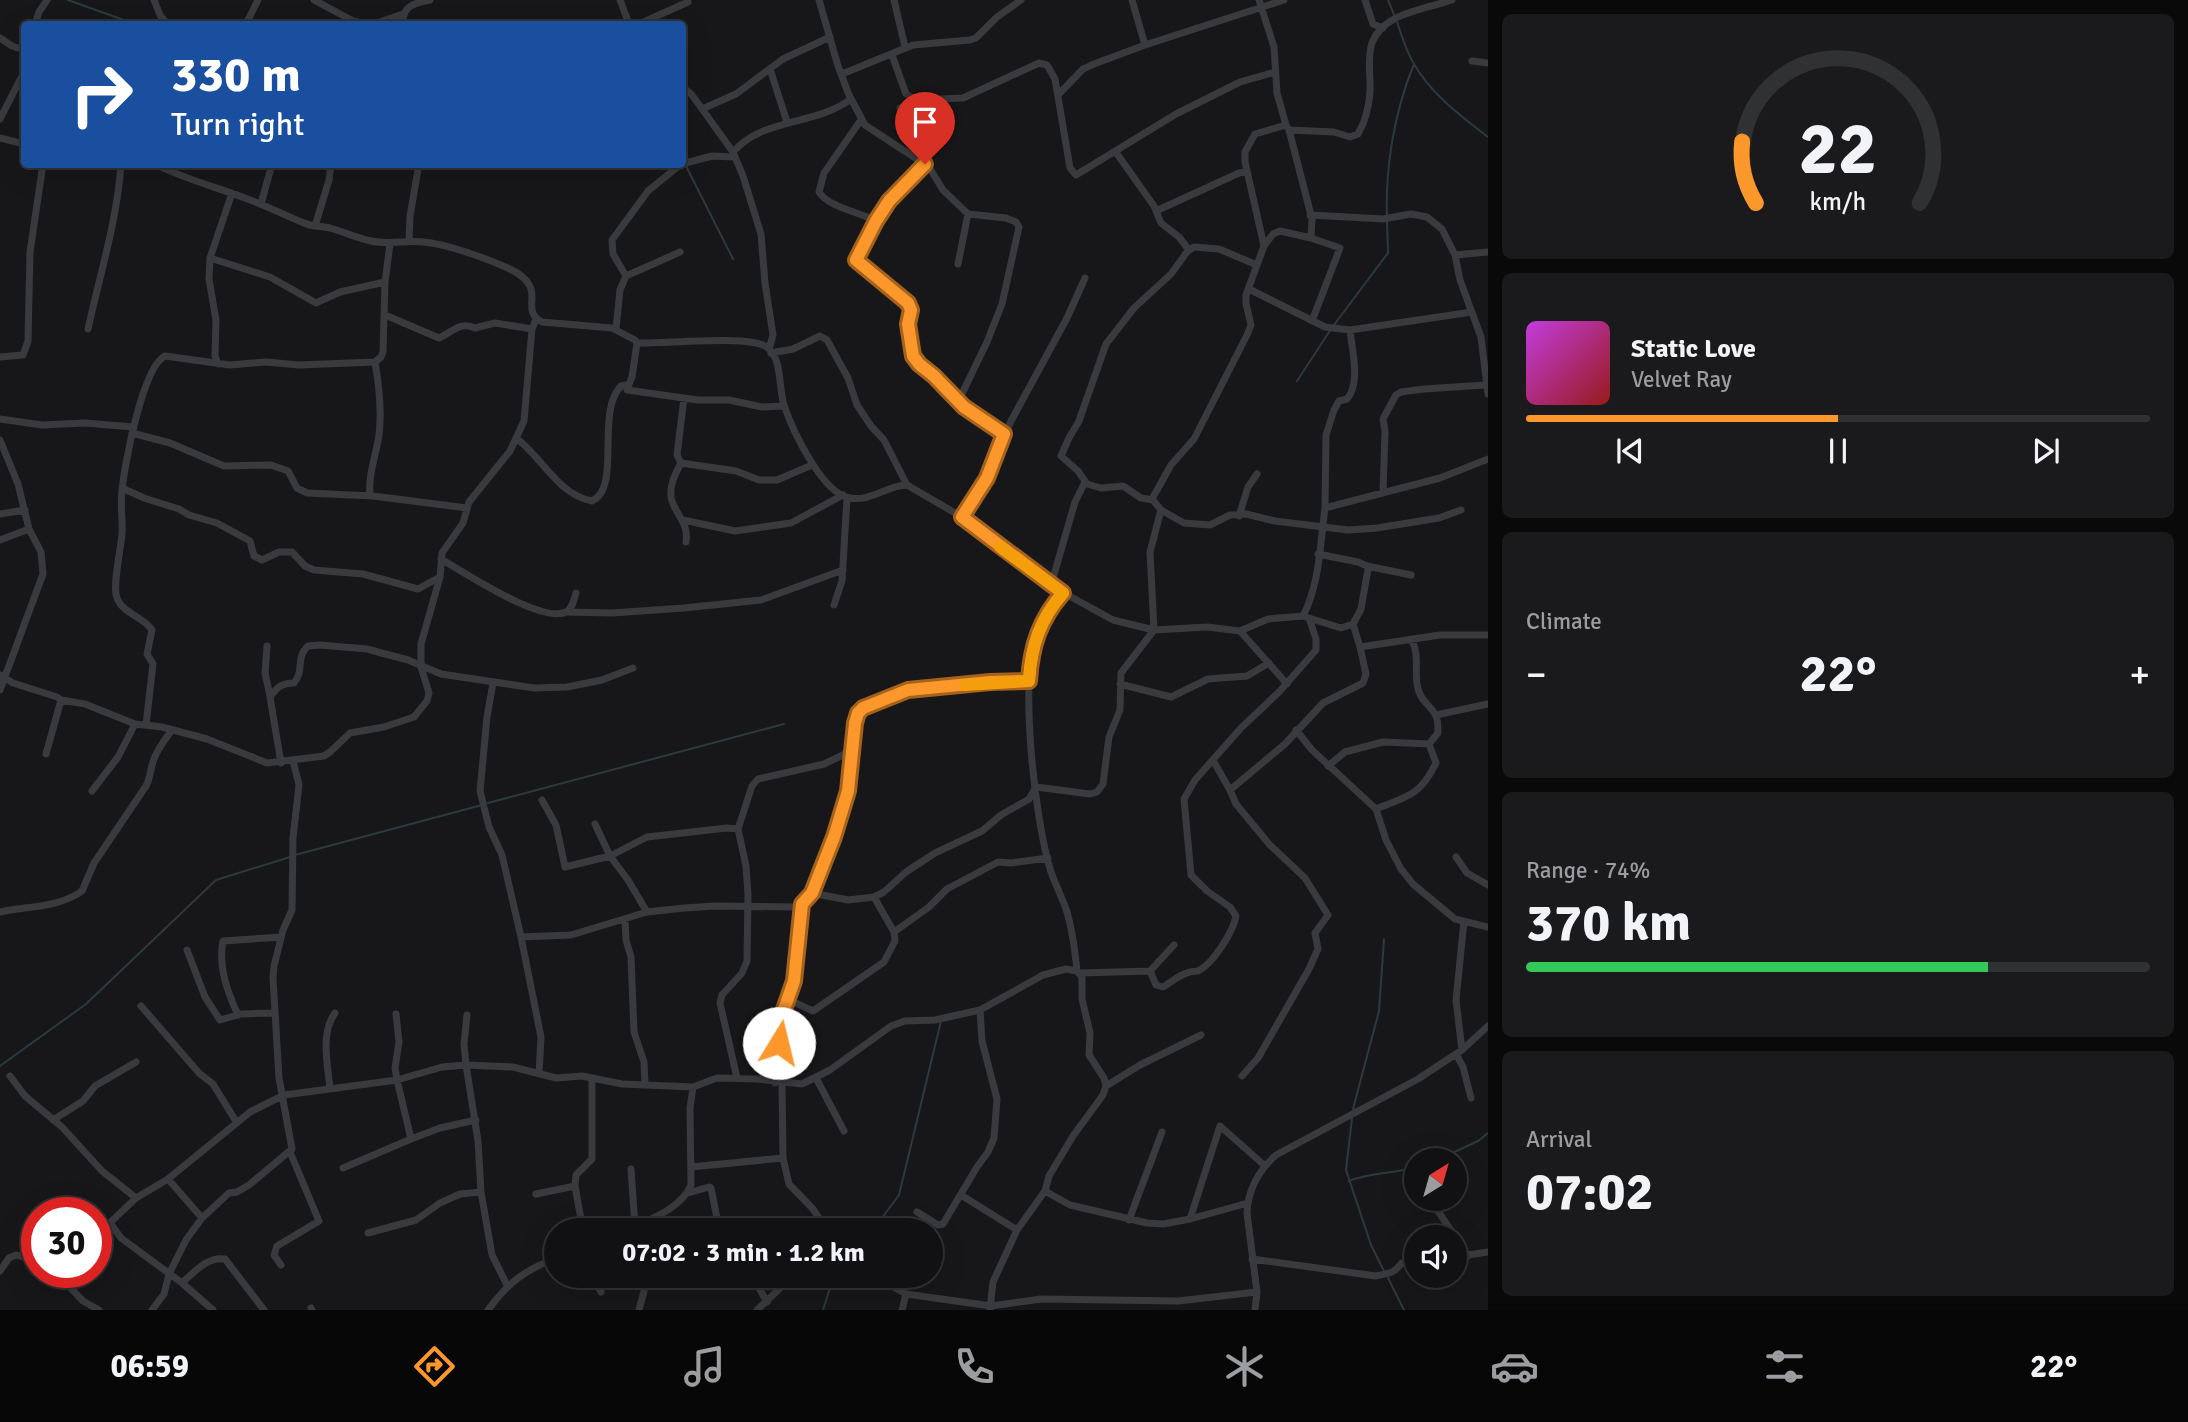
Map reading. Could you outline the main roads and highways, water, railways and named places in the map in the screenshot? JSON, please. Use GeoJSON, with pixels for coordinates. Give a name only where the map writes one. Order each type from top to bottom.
{"type":"FeatureCollection","features":[{"type":"Feature","properties":{"kind":"waterway"},"geometry":{"type":"LineString","coordinates":[[68,0],[127,21]]}},
{"type":"Feature","properties":{"kind":"waterway"},"geometry":{"type":"LineString","coordinates":[[1388,0],[1395,17]]}},
{"type":"Feature","properties":{"kind":"waterway"},"geometry":{"type":"LineString","coordinates":[[1397,22],[1411,59],[1421,75],[1447,104],[1488,137]]}},
{"type":"Feature","properties":{"kind":"waterway"},"geometry":{"type":"LineString","coordinates":[[1387,217],[1393,139],[1401,100],[1414,64]]}},
{"type":"Feature","properties":{"kind":"waterway"},"geometry":{"type":"LineString","coordinates":[[686,166],[733,259]]}},
{"type":"Feature","properties":{"kind":"waterway"},"geometry":{"type":"LineString","coordinates":[[1334,325],[1388,253],[1387,222]]}},
{"type":"Feature","properties":{"kind":"waterway"},"geometry":{"type":"LineString","coordinates":[[1297,381],[1331,329]]}},
{"type":"Feature","properties":{"kind":"waterway"},"geometry":{"type":"LineString","coordinates":[[488,803],[784,724]]}},
{"type":"Feature","properties":{"kind":"waterway"},"geometry":{"type":"LineString","coordinates":[[295,855],[482,805]]}},
{"type":"Feature","properties":{"kind":"waterway"},"geometry":{"type":"LineString","coordinates":[[0,1066],[86,1004],[216,880],[290,857]]}},
{"type":"Feature","properties":{"kind":"waterway"},"geometry":{"type":"LineString","coordinates":[[1353,1109],[1379,1011],[1384,939]]}},
{"type":"Feature","properties":{"kind":"waterway"},"geometry":{"type":"LineString","coordinates":[[882,1218],[899,1195],[941,1021]]}},
{"type":"Feature","properties":{"kind":"waterway"},"geometry":{"type":"LineString","coordinates":[[1352,1118],[1346,1170],[1371,1245],[1385,1273]]}},
{"type":"Feature","properties":{"kind":"waterway"},"geometry":{"type":"LineString","coordinates":[[1463,1148],[1488,1133]]}},
{"type":"Feature","properties":{"kind":"waterway"},"geometry":{"type":"LineString","coordinates":[[1349,1181],[1404,1170]]}},
{"type":"Feature","properties":{"kind":"waterway"},"geometry":{"type":"LineString","coordinates":[[1388,1278],[1404,1310]]}},
{"type":"Feature","properties":{"kind":"waterway"},"geometry":{"type":"LineString","coordinates":[[823,1310],[831,1288]]}}]}
